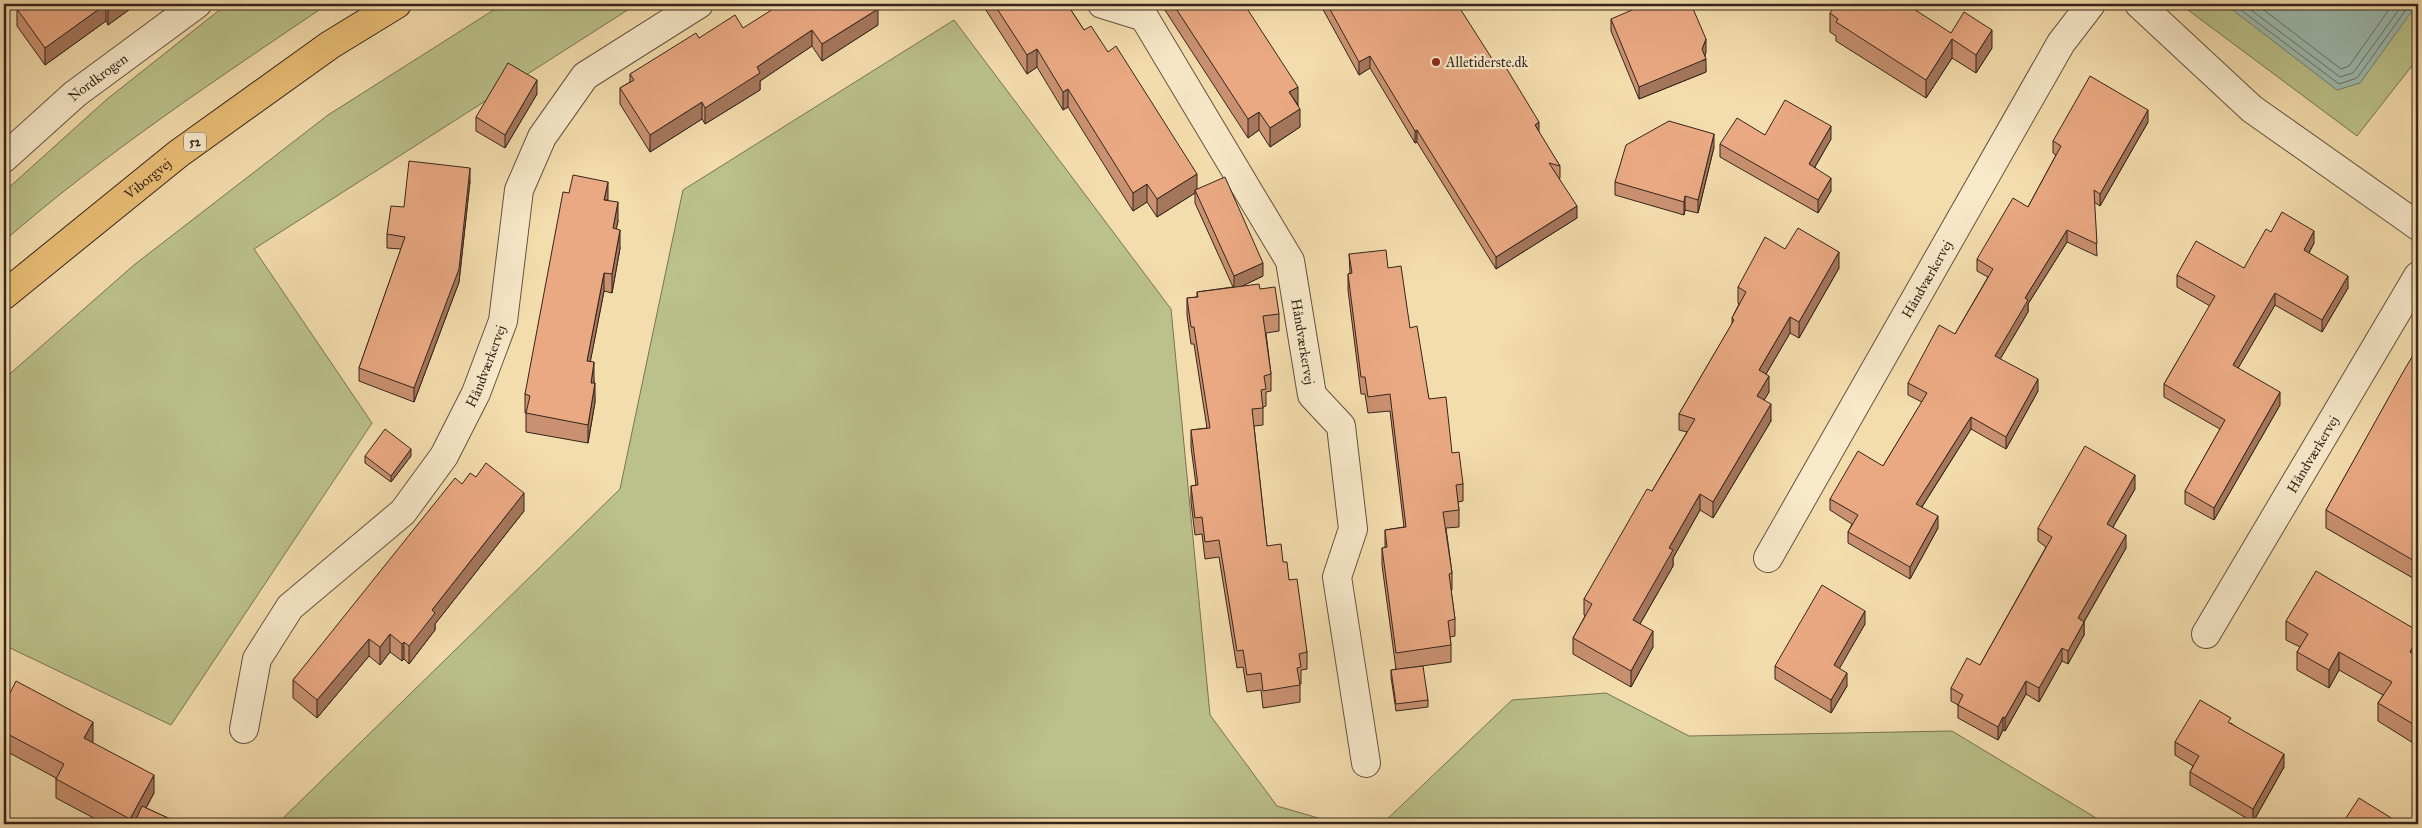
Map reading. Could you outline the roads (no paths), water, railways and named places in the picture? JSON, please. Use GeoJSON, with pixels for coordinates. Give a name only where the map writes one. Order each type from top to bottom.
{"type":"FeatureCollection","features":[{"type":"Feature","properties":{"kind":"main road","name":"Viborgvej"},"geometry":{"type":"LineString","coordinates":[[4,294],[178,154],[330,46],[397,4]]}},
{"type":"Feature","properties":{"kind":"street","name":"Nordkrogen"},"geometry":{"type":"LineString","coordinates":[[4,158],[75,94],[197,4]]}},
{"type":"Feature","properties":{"kind":"street","name":"Håndværkervej"},"geometry":{"type":"LineString","coordinates":[[244,729],[257,659],[290,607],[403,512],[444,456],[476,393],[503,321],[519,190],[542,137],[585,76],[700,4]]}},
{"type":"Feature","properties":{"kind":"street","name":"Håndværkervej"},"geometry":{"type":"LineString","coordinates":[[1102,4],[1144,17],[1290,261],[1312,395],[1341,426],[1353,529],[1337,577],[1366,763]]}},
{"type":"Feature","properties":{"kind":"street","name":"Håndværkervej"},"geometry":{"type":"LineString","coordinates":[[1768,558],[2061,43],[2091,4]]}},
{"type":"Feature","properties":{"kind":"street"},"geometry":{"type":"LineString","coordinates":[[2139,4],[2252,109],[2418,226]]}},
{"type":"Feature","properties":{"kind":"street","name":"Håndværkervej"},"geometry":{"type":"LineString","coordinates":[[2206,634],[2418,276]]}},
{"type":"Feature","properties":{"kind":"water"},"geometry":{"type":"Polygon","coordinates":[[[2225,4],[2417,4],[2360,83],[2337,90],[2225,4]]]}},
{"type":"Feature","properties":{"kind":"place","name":"Alletiderste.dk"},"geometry":{"type":"Point","coordinates":[1436,62]}}]}
